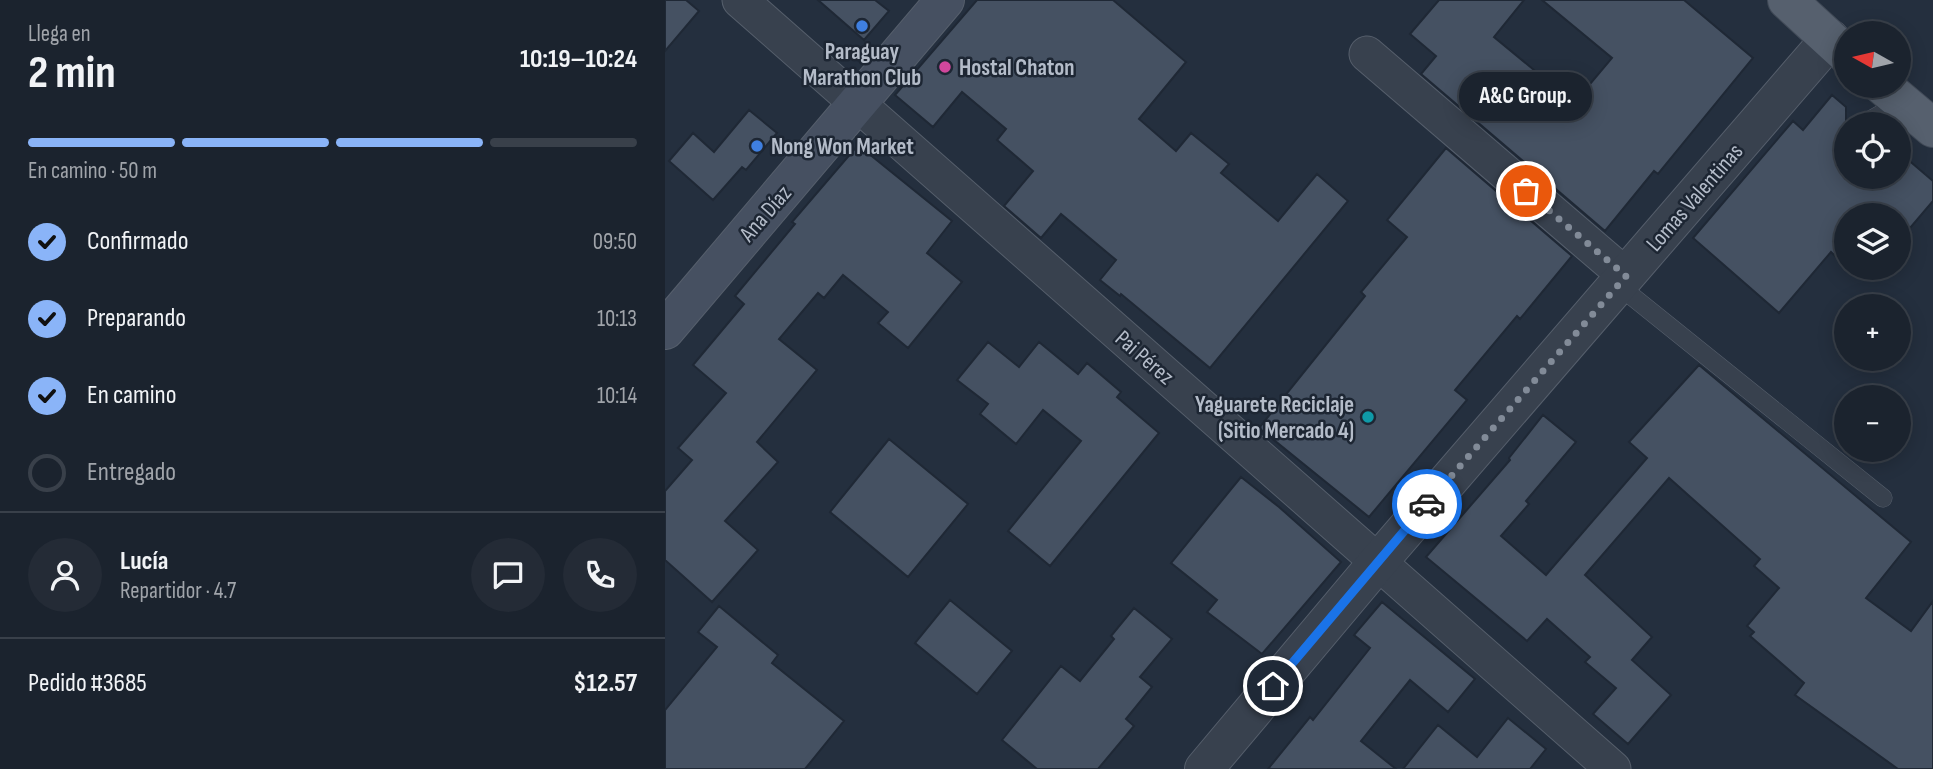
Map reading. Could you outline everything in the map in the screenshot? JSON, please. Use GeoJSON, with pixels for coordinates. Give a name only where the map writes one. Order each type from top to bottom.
{"type":"FeatureCollection","features":[{"type":"Feature","properties":{"kind":"main road","name":"Ana Díaz"},"geometry":{"type":"LineString","coordinates":[[665,330],[945,0]]}},
{"type":"Feature","properties":{"kind":"main road"},"geometry":{"type":"LineString","coordinates":[[1787,0],[1834,43]]}},
{"type":"Feature","properties":{"kind":"main road"},"geometry":{"type":"LineString","coordinates":[[1898,98],[1933,128]]}},
{"type":"Feature","properties":{"kind":"street","name":"Pai Pérez"},"geometry":{"type":"LineString","coordinates":[[740,0],[1613,769]]}},
{"type":"Feature","properties":{"kind":"street","name":"Lomas Valentinas"},"geometry":{"type":"LineString","coordinates":[[1204,769],[1378,562],[1622,281],[1834,51]]}},
{"type":"Feature","properties":{"kind":"street"},"geometry":{"type":"LineString","coordinates":[[1367,54],[1622,281]]}},
{"type":"Feature","properties":{"kind":"lane"},"geometry":{"type":"LineString","coordinates":[[1876,112],[1889,98]]}},
{"type":"Feature","properties":{"kind":"lane"},"geometry":{"type":"LineString","coordinates":[[1622,281],[1883,498]]}},
{"type":"Feature","properties":{"kind":"building"},"geometry":{"type":"Polygon","coordinates":[[[665,0],[686,0],[699,11],[665,51],[665,0]]]}},
{"type":"Feature","properties":{"kind":"building","name":"Paraguay Marathon Club"},"geometry":{"type":"Polygon","coordinates":[[[818,0],[875,0],[889,11],[864,40],[818,0]]]}},
{"type":"Feature","properties":{"kind":"building"},"geometry":{"type":"Polygon","coordinates":[[[977,0],[1113,0],[1186,62],[1139,119],[1176,151],[1191,133],[1229,164],[1221,173],[1278,221],[1317,174],[1348,201],[1210,368],[1121,294],[1120,296],[1100,280],[1116,260],[1061,214],[1041,238],[1004,206],[1033,171],[997,140],[1006,129],[962,92],[933,127],[895,95],[977,0]]]}},
{"type":"Feature","properties":{"kind":"building"},"geometry":{"type":"Polygon","coordinates":[[[1439,0],[1524,0],[1494,37],[1574,103],[1612,58],[1542,0],[1684,0],[1753,58],[1658,174],[1654,171],[1605,231],[1421,74],[1436,56],[1410,34],[1439,0]]]}},
{"type":"Feature","properties":{"kind":"building"},"geometry":{"type":"Polygon","coordinates":[[[1832,95],[1846,107],[1846,112],[1834,112],[1834,189],[1911,189],[1911,162],[1933,181],[1933,201],[1911,227],[1911,203],[1834,203],[1834,255],[1831,252],[1779,313],[1693,238],[1793,121],[1803,130],[1832,95]]]}},
{"type":"Feature","properties":{"kind":"building"},"geometry":{"type":"Polygon","coordinates":[[[749,110],[777,133],[746,170],[742,167],[713,200],[669,161],[693,133],[714,152],[749,110]]]}},
{"type":"Feature","properties":{"kind":"building"},"geometry":{"type":"Polygon","coordinates":[[[858,145],[952,221],[927,253],[962,282],[908,348],[878,323],[888,312],[843,275],[824,298],[818,293],[779,339],[817,370],[757,442],[778,462],[725,521],[758,550],[712,602],[665,560],[665,491],[692,460],[678,448],[726,393],[693,365],[744,304],[735,296],[795,224],[792,222],[858,145]]]}},
{"type":"Feature","properties":{"kind":"building"},"geometry":{"type":"Polygon","coordinates":[[[1446,148],[1572,256],[1520,319],[1517,316],[1455,390],[1467,400],[1369,517],[1259,428],[1365,296],[1361,292],[1407,237],[1387,220],[1446,148]]]}},
{"type":"Feature","properties":{"kind":"building"},"geometry":{"type":"Polygon","coordinates":[[[988,342],[1019,367],[1039,342],[1078,374],[1087,363],[1121,392],[1117,397],[1159,433],[1050,566],[1008,531],[1081,441],[1043,410],[1016,444],[980,414],[988,404],[957,380],[988,342]]]}},
{"type":"Feature","properties":{"kind":"building"},"geometry":{"type":"Polygon","coordinates":[[[1699,365],[1911,542],[1866,598],[1911,631],[1933,601],[1933,769],[1898,769],[1795,695],[1804,683],[1750,636],[1754,632],[1747,626],[1779,588],[1754,566],[1760,559],[1669,478],[1585,575],[1652,637],[1632,660],[1671,695],[1628,744],[1593,714],[1616,688],[1585,662],[1590,657],[1547,619],[1527,641],[1426,557],[1510,460],[1543,415],[1576,442],[1526,501],[1529,504],[1501,536],[1546,575],[1647,458],[1629,442],[1699,365]]]}},
{"type":"Feature","properties":{"kind":"building"},"geometry":{"type":"Polygon","coordinates":[[[889,439],[968,504],[908,577],[830,512],[889,439]]]}},
{"type":"Feature","properties":{"kind":"building"},"geometry":{"type":"Polygon","coordinates":[[[1241,477],[1341,562],[1262,654],[1207,612],[1217,600],[1171,563],[1241,477]]]}},
{"type":"Feature","properties":{"kind":"building"},"geometry":{"type":"Polygon","coordinates":[[[950,600],[1012,651],[977,694],[915,643],[950,600]]]}},
{"type":"Feature","properties":{"kind":"building"},"geometry":{"type":"Polygon","coordinates":[[[1382,602],[1475,679],[1448,712],[1410,680],[1361,741],[1396,769],[1268,769],[1310,717],[1313,720],[1370,648],[1354,635],[1382,602]]]}},
{"type":"Feature","properties":{"kind":"building"},"geometry":{"type":"Polygon","coordinates":[[[719,606],[778,655],[772,663],[844,721],[805,769],[665,769],[665,710],[717,647],[698,632],[719,606]]]}},
{"type":"Feature","properties":{"kind":"building"},"geometry":{"type":"Polygon","coordinates":[[[1134,608],[1172,639],[1140,677],[1152,687],[1126,719],[1134,726],[1098,769],[1037,769],[1002,740],[1061,666],[1080,681],[1114,639],[1111,636],[1134,608]]]}},
{"type":"Feature","properties":{"kind":"building"},"geometry":{"type":"Polygon","coordinates":[[[1508,718],[1546,749],[1530,769],[1403,769],[1438,725],[1477,757],[1508,718]]]}},
{"type":"Feature","properties":{"kind":"way so far"},"geometry":{"type":"LineString","coordinates":[[1427,504],[1626,276],[1526,191]]}},
{"type":"Feature","properties":{"kind":"place","name":"Paraguay Marathon Club"},"geometry":{"type":"Point","coordinates":[862,26]}},
{"type":"Feature","properties":{"kind":"place","name":"Hostal Chaton"},"geometry":{"type":"Point","coordinates":[945,67]}},
{"type":"Feature","properties":{"kind":"place","name":"Nong Won Market"},"geometry":{"type":"Point","coordinates":[757,146]}},
{"type":"Feature","properties":{"kind":"place","name":"A&C Group."},"geometry":{"type":"Point","coordinates":[1526,191]}},
{"type":"Feature","properties":{"kind":"place","name":"Yaguarete Reciclaje (Sitio Mercado 4)"},"geometry":{"type":"Point","coordinates":[1368,417]}},
{"type":"Feature","properties":{"kind":"route"},"geometry":{"type":"LineString","coordinates":[[1273,686],[1427,504]]}}]}
